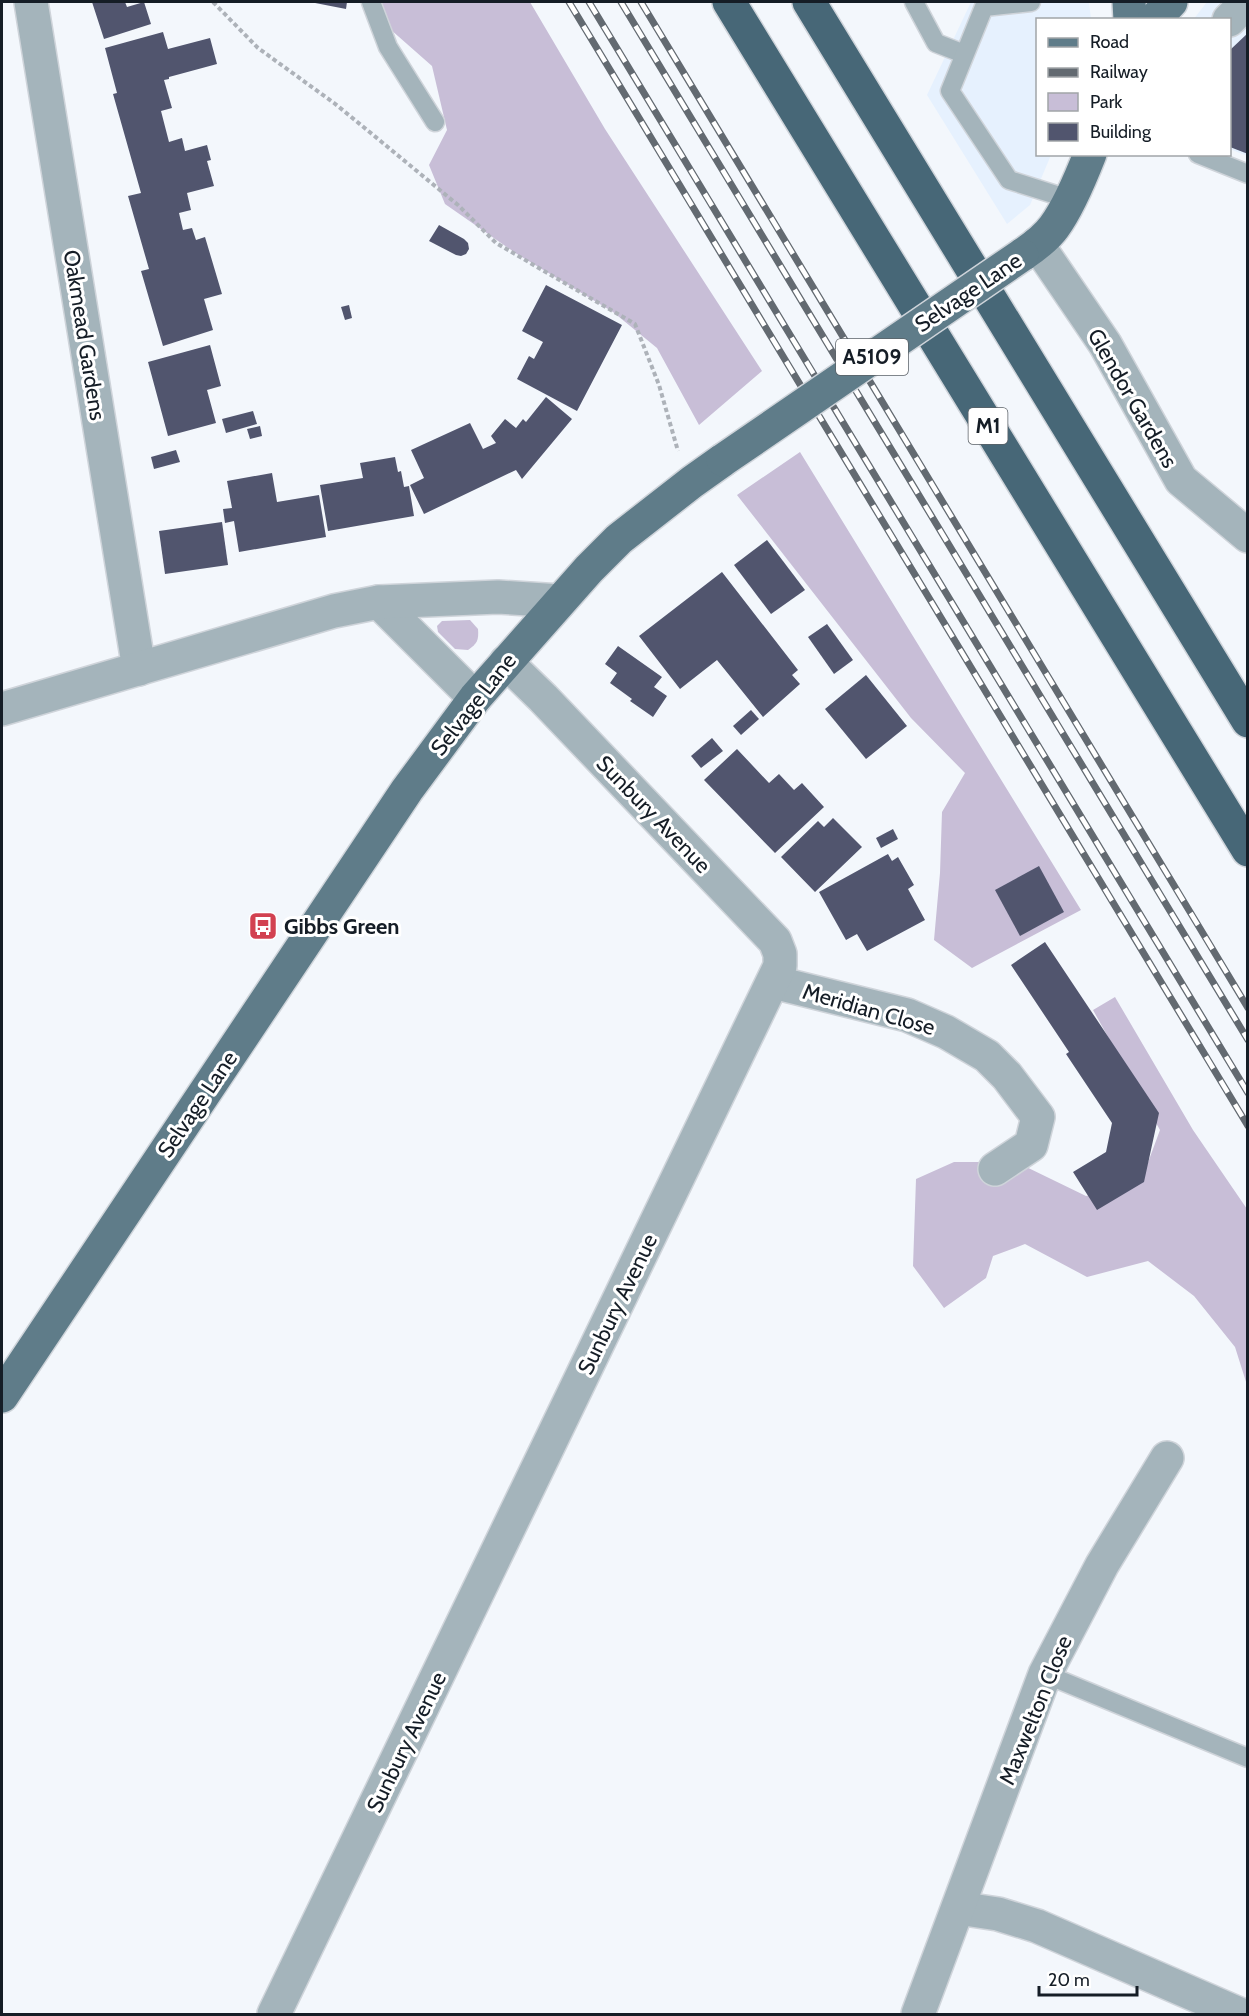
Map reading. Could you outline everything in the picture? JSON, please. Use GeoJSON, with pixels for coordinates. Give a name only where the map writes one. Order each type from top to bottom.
{"type":"FeatureCollection","features":[{"type":"Feature","properties":{"kind":"highway","name":"M1"},"geometry":{"type":"LineString","coordinates":[[729,2],[1248,850]]}},
{"type":"Feature","properties":{"kind":"highway"},"geometry":{"type":"LineString","coordinates":[[809,2],[1248,721]]}},
{"type":"Feature","properties":{"kind":"main road"},"geometry":{"type":"LineString","coordinates":[[1129,2],[1130,18]]}},
{"type":"Feature","properties":{"kind":"main road"},"geometry":{"type":"LineString","coordinates":[[1156,18],[1171,2]]}},
{"type":"Feature","properties":{"kind":"main road","name":"Selvage Lane"},"geometry":{"type":"LineString","coordinates":[[2,1396],[407,790],[475,698],[506,662],[619,539],[723,460],[1030,249],[1054,227],[1089,156]]}},
{"type":"Feature","properties":{"kind":"street","name":"Oakmead Gardens"},"geometry":{"type":"LineString","coordinates":[[31,2],[138,669]]}},
{"type":"Feature","properties":{"kind":"street"},"geometry":{"type":"LineString","coordinates":[[1230,18],[1247,2]]}},
{"type":"Feature","properties":{"kind":"street","name":"Glendor Gardens"},"geometry":{"type":"LineString","coordinates":[[1030,249],[1105,344],[1181,480],[1248,536]]}},
{"type":"Feature","properties":{"kind":"street"},"geometry":{"type":"LineString","coordinates":[[2,709],[334,610],[379,602],[498,597],[560,601]]}},
{"type":"Feature","properties":{"kind":"street"},"geometry":{"type":"LineString","coordinates":[[379,602],[475,698]]}},
{"type":"Feature","properties":{"kind":"street","name":"Sunbury Avenue"},"geometry":{"type":"LineString","coordinates":[[274,2014],[780,966],[780,954],[775,941],[506,662]]}},
{"type":"Feature","properties":{"kind":"street","name":"Meridian Close"},"geometry":{"type":"LineString","coordinates":[[773,982],[908,1016],[946,1032],[987,1056],[1007,1076],[1038,1117],[1031,1145],[995,1169]]}},
{"type":"Feature","properties":{"kind":"street","name":"Maxwelton Close"},"geometry":{"type":"LineString","coordinates":[[918,2014],[1045,1674],[1102,1565],[1167,1458]]}},
{"type":"Feature","properties":{"kind":"street"},"geometry":{"type":"LineString","coordinates":[[958,1908],[998,1914],[1037,1926],[1239,2014]]}},
{"type":"Feature","properties":{"kind":"lane"},"geometry":{"type":"LineString","coordinates":[[371,2],[388,47],[435,122]]}},
{"type":"Feature","properties":{"kind":"lane"},"geometry":{"type":"LineString","coordinates":[[914,2],[936,43],[964,54]]}},
{"type":"Feature","properties":{"kind":"lane"},"geometry":{"type":"LineString","coordinates":[[1031,2],[984,8],[950,92],[1009,180],[1069,199]]}},
{"type":"Feature","properties":{"kind":"lane"},"geometry":{"type":"LineString","coordinates":[[1203,156],[1248,174]]}},
{"type":"Feature","properties":{"kind":"lane"},"geometry":{"type":"LineString","coordinates":[[1045,1674],[1248,1758]]}},
{"type":"Feature","properties":{"kind":"path"},"geometry":{"type":"LineString","coordinates":[[213,2],[258,48],[334,103],[424,176],[458,204],[496,243],[635,324],[659,385],[678,451],[692,482]]}},
{"type":"Feature","properties":{"kind":"shaded area"},"geometry":{"type":"Polygon","coordinates":[[[971,2],[1089,2],[1091,18],[1036,18],[1036,156],[1051,156],[1030,205],[1007,224],[927,95],[971,2]]]}},
{"type":"Feature","properties":{"kind":"shaded area"},"geometry":{"type":"Polygon","coordinates":[[[1207,2],[1247,2],[1247,156],[1231,149],[1231,18],[1195,18],[1207,2]]]}},
{"type":"Feature","properties":{"kind":"green space"},"geometry":{"type":"Polygon","coordinates":[[[364,2],[530,2],[605,129],[762,371],[699,425],[657,348],[613,312],[517,254],[445,204],[429,165],[447,130],[432,66],[365,7],[364,2]]]}},
{"type":"Feature","properties":{"kind":"green space"},"geometry":{"type":"Polygon","coordinates":[[[800,452],[1081,910],[972,968],[934,940],[940,873],[942,812],[965,773],[911,718],[737,495],[800,452]]]}},
{"type":"Feature","properties":{"kind":"green space"},"geometry":{"type":"Polygon","coordinates":[[[470,620],[478,629],[478,636],[475,644],[468,650],[455,649],[438,632],[437,626],[442,621],[470,620]]]}},
{"type":"Feature","properties":{"kind":"green space"},"geometry":{"type":"Polygon","coordinates":[[[1115,997],[1193,1130],[1247,1209],[1247,1385],[1235,1347],[1194,1296],[1148,1261],[1087,1277],[1025,1244],[993,1256],[986,1278],[944,1308],[913,1266],[916,1179],[954,1162],[1016,1162],[1086,1196],[1140,1184],[1160,1130],[1093,1010],[1115,997]]]}},
{"type":"Feature","properties":{"kind":"building"},"geometry":{"type":"Polygon","coordinates":[[[92,2],[125,2],[127,7],[144,2],[151,24],[104,39],[92,2]]]}},
{"type":"Feature","properties":{"kind":"building"},"geometry":{"type":"Polygon","coordinates":[[[310,2],[347,2],[346,9],[310,2]]]}},
{"type":"Feature","properties":{"kind":"building"},"geometry":{"type":"Polygon","coordinates":[[[163,32],[168,49],[210,38],[217,64],[164,80],[172,108],[161,111],[169,142],[182,138],[185,151],[207,145],[211,160],[207,161],[214,186],[187,193],[191,210],[179,213],[183,230],[192,228],[196,240],[205,237],[222,294],[204,299],[213,330],[163,346],[141,271],[149,269],[128,196],[141,193],[113,94],[117,93],[105,48],[163,32]]]}},
{"type":"Feature","properties":{"kind":"building"},"geometry":{"type":"Polygon","coordinates":[[[1248,33],[1248,154],[1231,147],[1231,49],[1248,33]]]}},
{"type":"Feature","properties":{"kind":"building"},"geometry":{"type":"Polygon","coordinates":[[[439,225],[468,243],[469,249],[466,254],[456,255],[429,241],[439,225]]]}},
{"type":"Feature","properties":{"kind":"building"},"geometry":{"type":"Polygon","coordinates":[[[546,285],[622,325],[577,411],[517,379],[529,356],[534,359],[543,342],[522,331],[546,285]]]}},
{"type":"Feature","properties":{"kind":"building"},"geometry":{"type":"Polygon","coordinates":[[[349,305],[352,318],[345,320],[341,307],[349,305]]]}},
{"type":"Feature","properties":{"kind":"building"},"geometry":{"type":"Polygon","coordinates":[[[210,345],[221,386],[207,390],[216,423],[168,436],[148,362],[210,345]]]}},
{"type":"Feature","properties":{"kind":"building"},"geometry":{"type":"Polygon","coordinates":[[[546,397],[572,419],[522,479],[516,470],[424,514],[410,485],[424,478],[411,450],[470,423],[483,449],[496,443],[491,436],[505,419],[516,428],[523,419],[526,422],[546,397]]]}},
{"type":"Feature","properties":{"kind":"building"},"geometry":{"type":"Polygon","coordinates":[[[253,411],[257,424],[226,433],[222,419],[253,411]]]}},
{"type":"Feature","properties":{"kind":"building"},"geometry":{"type":"Polygon","coordinates":[[[260,426],[262,436],[250,439],[247,429],[260,426]]]}},
{"type":"Feature","properties":{"kind":"building"},"geometry":{"type":"Polygon","coordinates":[[[176,450],[180,462],[154,469],[151,457],[176,450]]]}},
{"type":"Feature","properties":{"kind":"building"},"geometry":{"type":"Polygon","coordinates":[[[395,457],[404,487],[409,486],[414,516],[328,531],[320,485],[363,478],[360,463],[395,457]]]}},
{"type":"Feature","properties":{"kind":"building"},"geometry":{"type":"Polygon","coordinates":[[[272,473],[277,502],[319,495],[326,537],[239,552],[234,521],[225,523],[223,509],[232,508],[227,481],[272,473]]]}},
{"type":"Feature","properties":{"kind":"building"},"geometry":{"type":"Polygon","coordinates":[[[222,522],[228,565],[165,574],[159,531],[222,522]]]}},
{"type":"Feature","properties":{"kind":"building"},"geometry":{"type":"Polygon","coordinates":[[[767,540],[805,590],[771,614],[734,565],[767,540]]]}},
{"type":"Feature","properties":{"kind":"building"},"geometry":{"type":"Polygon","coordinates":[[[722,572],[798,670],[792,675],[800,684],[763,717],[717,660],[680,689],[639,636],[722,572]]]}},
{"type":"Feature","properties":{"kind":"building"},"geometry":{"type":"Polygon","coordinates":[[[827,624],[853,660],[834,674],[808,637],[827,624]]]}},
{"type":"Feature","properties":{"kind":"building"},"geometry":{"type":"Polygon","coordinates":[[[618,646],[662,677],[654,687],[667,696],[653,717],[610,683],[617,673],[605,664],[618,646]]]}},
{"type":"Feature","properties":{"kind":"building"},"geometry":{"type":"Polygon","coordinates":[[[866,675],[907,726],[866,759],[825,709],[866,675]]]}},
{"type":"Feature","properties":{"kind":"building"},"geometry":{"type":"Polygon","coordinates":[[[751,710],[759,719],[741,735],[733,726],[751,710]]]}},
{"type":"Feature","properties":{"kind":"building"},"geometry":{"type":"Polygon","coordinates":[[[712,738],[723,751],[701,768],[691,756],[712,738]]]}},
{"type":"Feature","properties":{"kind":"building"},"geometry":{"type":"Polygon","coordinates":[[[737,749],[769,783],[779,774],[794,790],[802,783],[824,807],[775,853],[704,780],[737,749]]]}},
{"type":"Feature","properties":{"kind":"building"},"geometry":{"type":"Polygon","coordinates":[[[833,818],[862,847],[815,892],[781,857],[818,821],[824,827],[833,818]]]}},
{"type":"Feature","properties":{"kind":"building"},"geometry":{"type":"Polygon","coordinates":[[[893,829],[898,839],[881,848],[876,838],[893,829]]]}},
{"type":"Feature","properties":{"kind":"building"},"geometry":{"type":"Polygon","coordinates":[[[888,854],[892,861],[898,857],[914,885],[908,889],[925,920],[867,951],[857,934],[846,940],[819,892],[888,854]]]}},
{"type":"Feature","properties":{"kind":"building"},"geometry":{"type":"Polygon","coordinates":[[[1039,866],[1064,912],[1020,936],[995,890],[1039,866]]]}},
{"type":"Feature","properties":{"kind":"building"},"geometry":{"type":"Polygon","coordinates":[[[1045,942],[1159,1113],[1144,1182],[1097,1210],[1073,1172],[1106,1152],[1112,1123],[1066,1054],[1069,1052],[1011,965],[1045,942]]]}},
{"type":"Feature","properties":{"kind":"railway"},"geometry":{"type":"LineString","coordinates":[[569,2],[1248,1126]]}},
{"type":"Feature","properties":{"kind":"railway"},"geometry":{"type":"LineString","coordinates":[[589,2],[1248,1093]]}},
{"type":"Feature","properties":{"kind":"railway"},"geometry":{"type":"LineString","coordinates":[[621,2],[1248,1040]]}},
{"type":"Feature","properties":{"kind":"railway"},"geometry":{"type":"LineString","coordinates":[[641,2],[1248,1008]]}},
{"type":"Feature","properties":{"kind":"place","name":"Gibbs Green"},"geometry":{"type":"Point","coordinates":[263,926]}}]}
